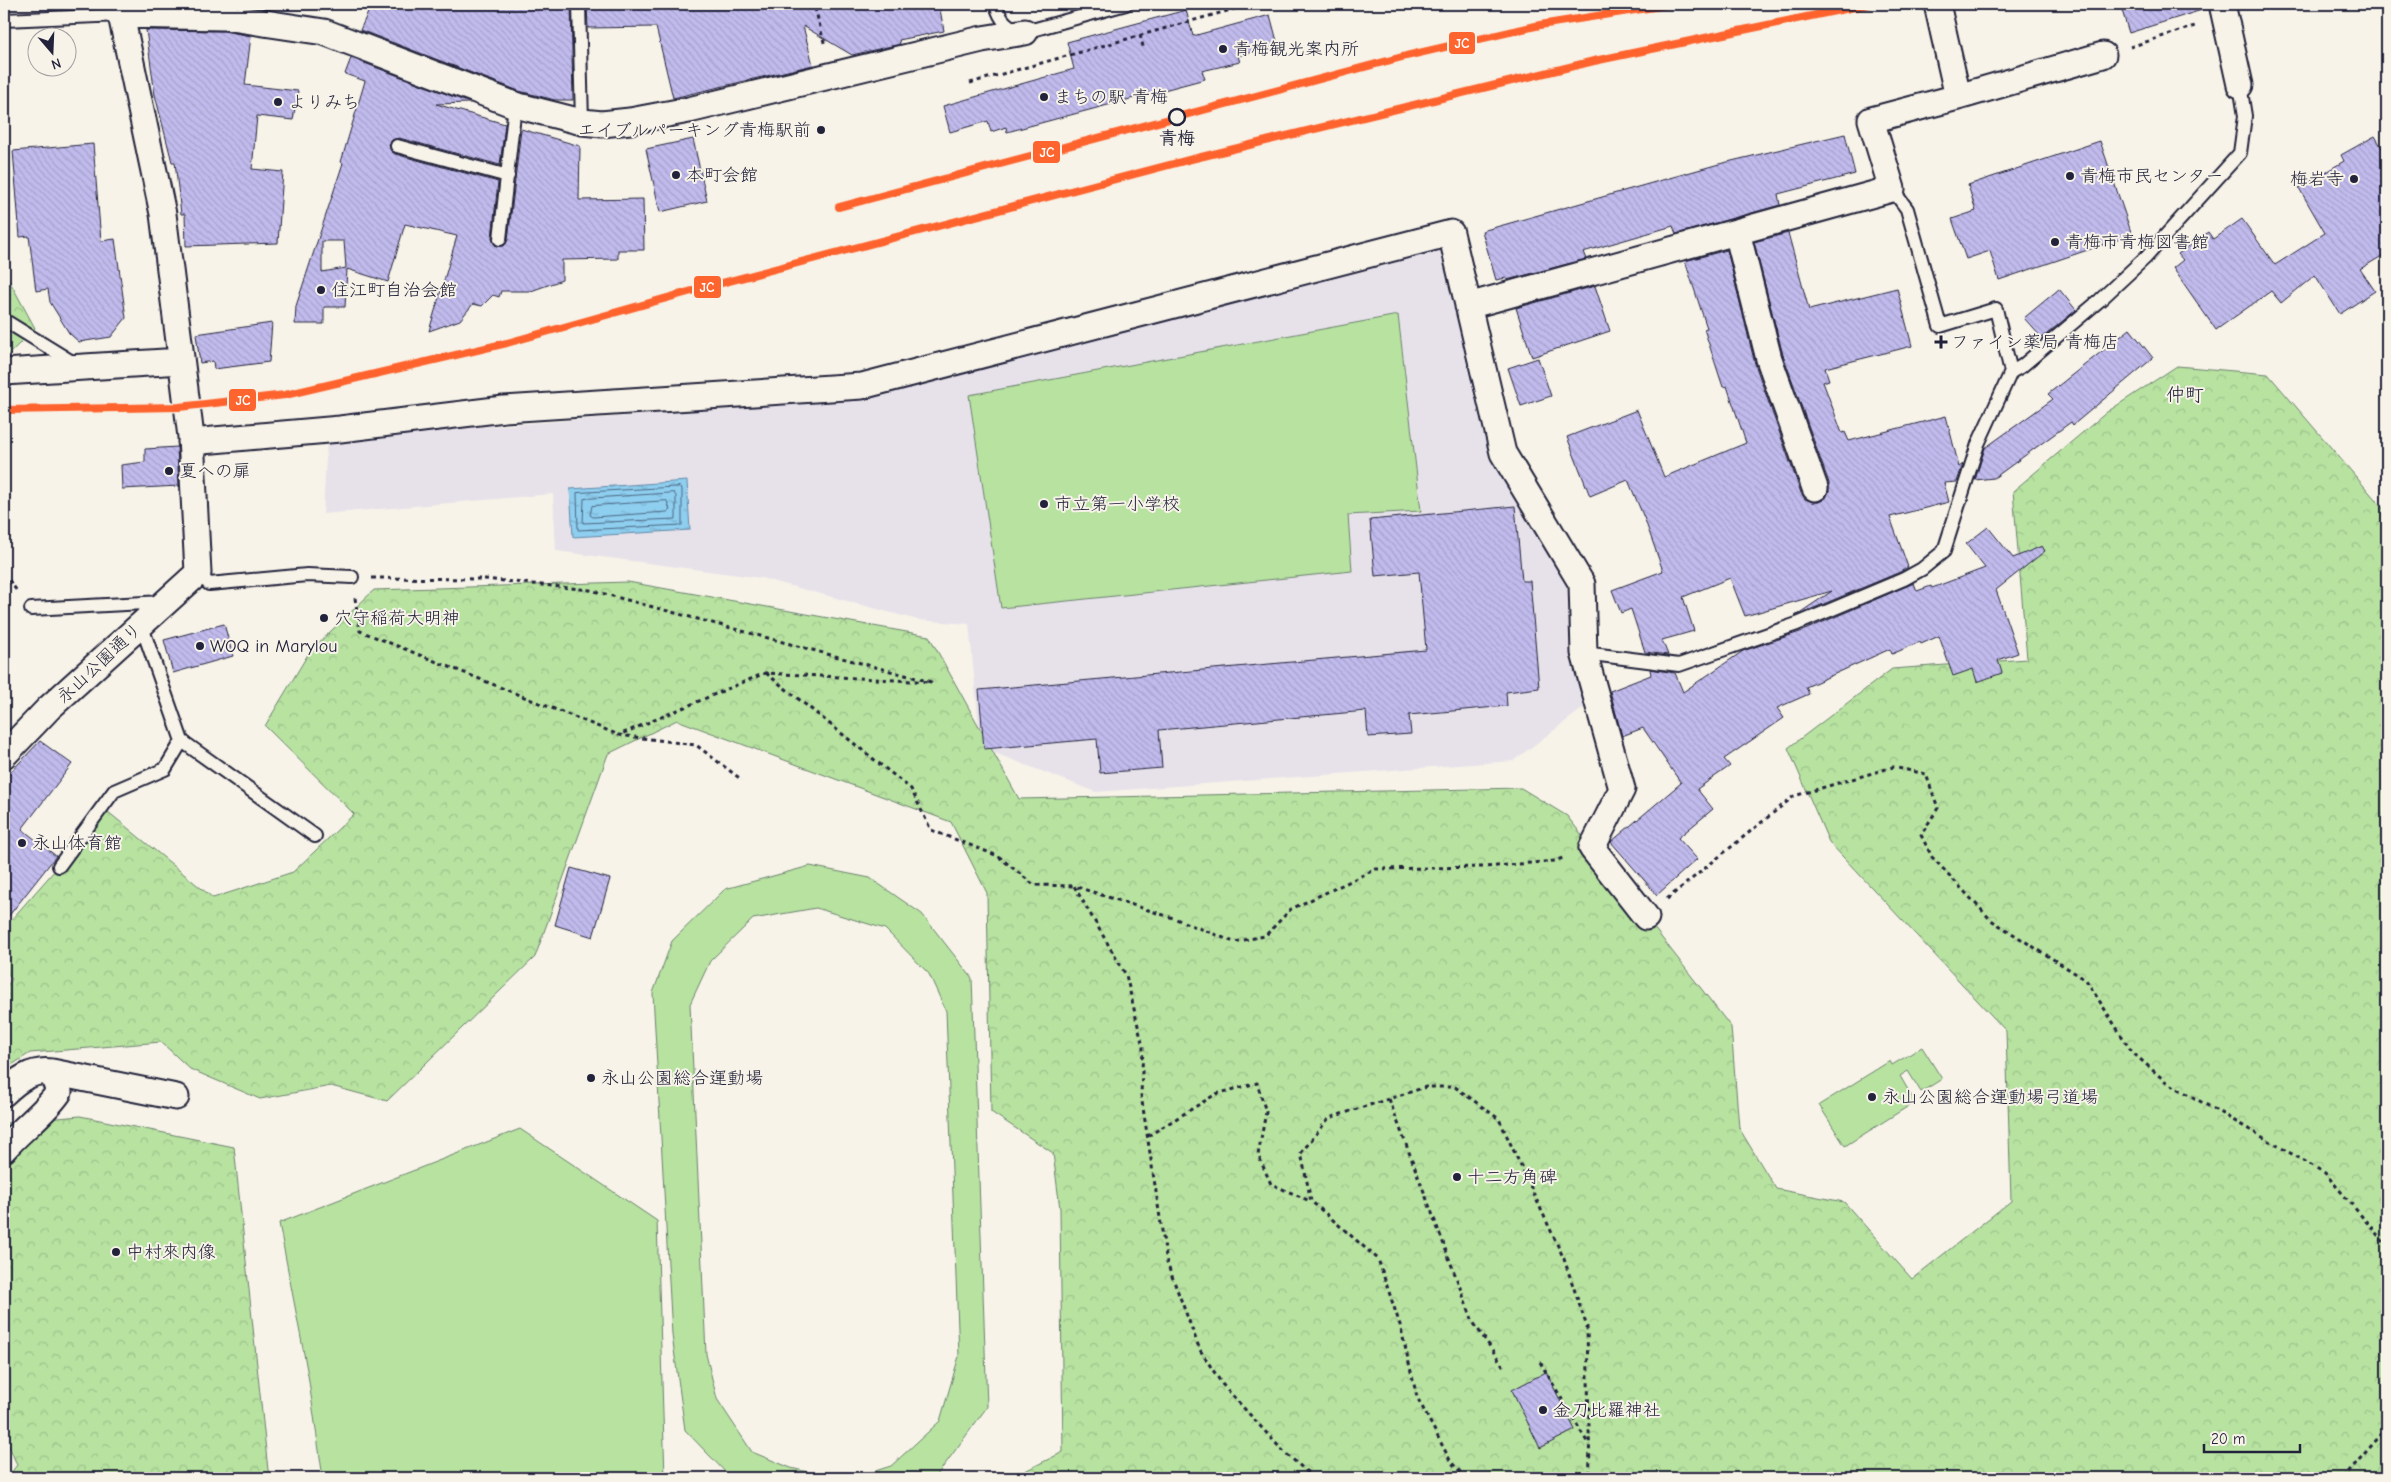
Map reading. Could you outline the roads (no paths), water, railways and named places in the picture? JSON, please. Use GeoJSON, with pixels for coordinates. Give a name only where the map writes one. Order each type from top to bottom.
{"type":"FeatureCollection","features":[{"type":"Feature","properties":{"kind":"street"},"geometry":{"type":"LineString","coordinates":[[1937,4],[1958,97]]}},
{"type":"Feature","properties":{"kind":"street"},"geometry":{"type":"LineString","coordinates":[[198,573],[191,439],[163,214],[120,10],[225,17],[324,32],[515,104],[582,122],[602,124],[630,121],[832,76],[982,39],[1025,32]]}},
{"type":"Feature","properties":{"kind":"street"},"geometry":{"type":"LineString","coordinates":[[2223,10],[2240,84]]}},
{"type":"Feature","properties":{"kind":"street"},"geometry":{"type":"LineString","coordinates":[[1468,306],[1892,189],[1871,120],[2103,55]]}},
{"type":"Feature","properties":{"kind":"street"},"geometry":{"type":"LineString","coordinates":[[1736,232],[1769,359],[1815,488]]}},
{"type":"Feature","properties":{"kind":"street"},"geometry":{"type":"LineString","coordinates":[[191,439],[340,429],[504,409],[862,386],[1451,233],[1503,453],[1582,584],[1584,653],[1622,789],[1592,848],[1646,916]]}},
{"type":"Feature","properties":{"kind":"street"},"geometry":{"type":"LineString","coordinates":[[4,372],[81,367],[182,365]]}},
{"type":"Feature","properties":{"kind":"street","name":"永山公園通り"},"geometry":{"type":"LineString","coordinates":[[4,755],[50,708],[198,573]]}},
{"type":"Feature","properties":{"kind":"street"},"geometry":{"type":"LineString","coordinates":[[4,1093],[30,1073],[42,1071],[176,1097]]}},
{"type":"Feature","properties":{"kind":"street"},"geometry":{"type":"LineString","coordinates":[[4,1149],[18,1131],[52,1102],[59,1092],[52,1072]]}},
{"type":"Feature","properties":{"kind":"lane"},"geometry":{"type":"LineString","coordinates":[[580,4],[582,122]]}},
{"type":"Feature","properties":{"kind":"lane"},"geometry":{"type":"LineString","coordinates":[[996,4],[1003,22],[1015,30],[1025,32],[1092,8],[1126,4]]}},
{"type":"Feature","properties":{"kind":"lane"},"geometry":{"type":"LineString","coordinates":[[4,20],[120,10]]}},
{"type":"Feature","properties":{"kind":"lane"},"geometry":{"type":"LineString","coordinates":[[1584,653],[1679,666],[1797,624],[1904,579],[1922,569],[1944,551],[1978,444],[2011,372],[2022,366],[2100,300],[2146,257],[2240,153],[2245,116],[2240,84]]}},
{"type":"Feature","properties":{"kind":"lane"},"geometry":{"type":"LineString","coordinates":[[500,239],[515,104]]}},
{"type":"Feature","properties":{"kind":"lane"},"geometry":{"type":"LineString","coordinates":[[398,146],[508,176]]}},
{"type":"Feature","properties":{"kind":"lane"},"geometry":{"type":"LineString","coordinates":[[1892,189],[1907,208],[1940,326],[1996,309],[2011,372]]}},
{"type":"Feature","properties":{"kind":"lane"},"geometry":{"type":"LineString","coordinates":[[4,320],[81,367]]}},
{"type":"Feature","properties":{"kind":"lane"},"geometry":{"type":"LineString","coordinates":[[198,573],[209,584],[307,575],[352,577]]}},
{"type":"Feature","properties":{"kind":"lane"},"geometry":{"type":"LineString","coordinates":[[30,609],[165,602]]}},
{"type":"Feature","properties":{"kind":"lane"},"geometry":{"type":"LineString","coordinates":[[141,624],[182,741],[315,836]]}},
{"type":"Feature","properties":{"kind":"lane"},"geometry":{"type":"LineString","coordinates":[[59,866],[114,790],[165,769],[182,741]]}},
{"type":"Feature","properties":{"kind":"water"},"geometry":{"type":"Polygon","coordinates":[[[687,481],[690,530],[573,537],[570,489],[687,481]]]}},
{"type":"Feature","properties":{"kind":"place","name":"青梅観光案内所"},"geometry":{"type":"Point","coordinates":[1223,49]}},
{"type":"Feature","properties":{"kind":"place","name":"まちの駅 青梅"},"geometry":{"type":"Point","coordinates":[1044,97]}},
{"type":"Feature","properties":{"kind":"place","name":"よりみち"},"geometry":{"type":"Point","coordinates":[278,102]}},
{"type":"Feature","properties":{"kind":"place","name":"青梅"},"geometry":{"type":"Point","coordinates":[1177,117]}},
{"type":"Feature","properties":{"kind":"place","name":"エイブルパーキング青梅駅前"},"geometry":{"type":"Point","coordinates":[821,130]}},
{"type":"Feature","properties":{"kind":"place","name":"本町会館"},"geometry":{"type":"Point","coordinates":[676,175]}},
{"type":"Feature","properties":{"kind":"place","name":"青梅市民センター"},"geometry":{"type":"Point","coordinates":[2070,176]}},
{"type":"Feature","properties":{"kind":"place","name":"梅岩寺"},"geometry":{"type":"Point","coordinates":[2354,179]}},
{"type":"Feature","properties":{"kind":"place","name":"青梅市青梅図書館"},"geometry":{"type":"Point","coordinates":[2055,242]}},
{"type":"Feature","properties":{"kind":"place","name":"住江町自治会館"},"geometry":{"type":"Point","coordinates":[321,290]}},
{"type":"Feature","properties":{"kind":"place","name":"ファイン薬局 青梅店"},"geometry":{"type":"Point","coordinates":[1941,342]}},
{"type":"Feature","properties":{"kind":"place","name":"夏への扉"},"geometry":{"type":"Point","coordinates":[169,471]}},
{"type":"Feature","properties":{"kind":"place","name":"市立第一小学校"},"geometry":{"type":"Point","coordinates":[1044,504]}},
{"type":"Feature","properties":{"kind":"place","name":"穴守稲荷大明神"},"geometry":{"type":"Point","coordinates":[324,618]}},
{"type":"Feature","properties":{"kind":"place","name":"WOQ in Marylou"},"geometry":{"type":"Point","coordinates":[200,646]}},
{"type":"Feature","properties":{"kind":"place","name":"永山体育館"},"geometry":{"type":"Point","coordinates":[22,843]}},
{"type":"Feature","properties":{"kind":"place","name":"永山公園総合運動場"},"geometry":{"type":"Point","coordinates":[591,1078]}},
{"type":"Feature","properties":{"kind":"place","name":"永山公園総合運動場弓道場"},"geometry":{"type":"Point","coordinates":[1872,1097]}},
{"type":"Feature","properties":{"kind":"place","name":"十二方角碑"},"geometry":{"type":"Point","coordinates":[1457,1177]}},
{"type":"Feature","properties":{"kind":"place","name":"中村來内像"},"geometry":{"type":"Point","coordinates":[116,1252]}},
{"type":"Feature","properties":{"kind":"place","name":"金刀比羅神社"},"geometry":{"type":"Point","coordinates":[1543,1410]}},
{"type":"Feature","properties":{"kind":"district","name":"仲町"},"geometry":{"type":"Point","coordinates":[2185,394]}}]}
